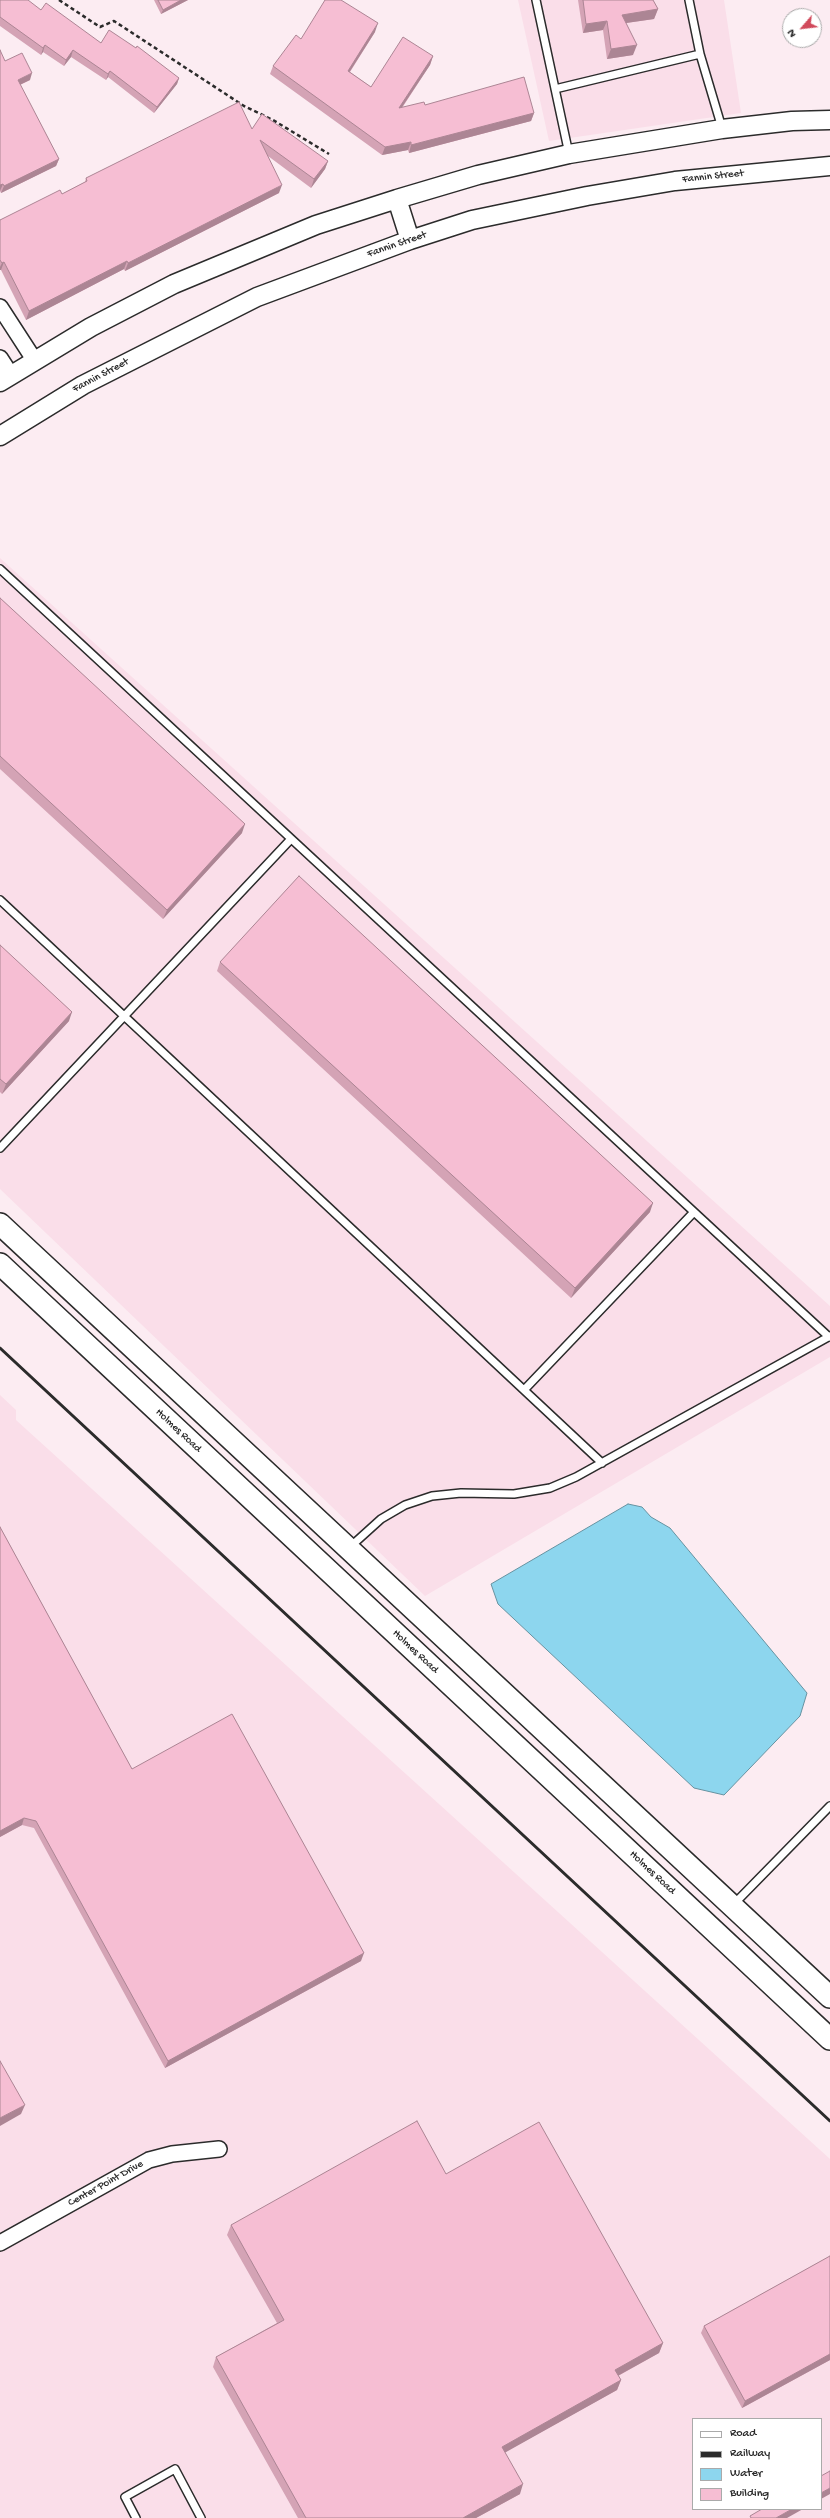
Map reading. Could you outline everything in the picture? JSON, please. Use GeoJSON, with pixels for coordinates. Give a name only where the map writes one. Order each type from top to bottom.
{"type":"FeatureCollection","features":[{"type":"Feature","properties":{"kind":"main road"},"geometry":{"type":"LineString","coordinates":[[0,1224],[830,1997]]}},
{"type":"Feature","properties":{"kind":"main road","name":"Holmes Road"},"geometry":{"type":"LineString","coordinates":[[0,1264],[830,2039]]}},
{"type":"Feature","properties":{"kind":"main road"},"geometry":{"type":"LineString","coordinates":[[329,1572],[348,1548]]}},
{"type":"Feature","properties":{"kind":"main road"},"geometry":{"type":"LineString","coordinates":[[712,1929],[732,1906]]}},
{"type":"Feature","properties":{"kind":"street"},"geometry":{"type":"LineString","coordinates":[[0,358],[5,378],[91,327],[174,284],[316,225],[478,175],[569,154],[722,129],[792,121],[830,120]]}},
{"type":"Feature","properties":{"kind":"street","name":"Fannin Street"},"geometry":{"type":"LineString","coordinates":[[0,436],[83,385],[257,297],[410,240],[472,220],[586,196],[675,181],[830,166]]}},
{"type":"Feature","properties":{"kind":"street"},"geometry":{"type":"LineString","coordinates":[[397,199],[410,240]]}},
{"type":"Feature","properties":{"kind":"street"},"geometry":{"type":"LineString","coordinates":[[0,307],[35,361]]}},
{"type":"Feature","properties":{"kind":"street","name":"Center Point Drive"},"geometry":{"type":"LineString","coordinates":[[0,2243],[149,2160],[172,2154],[219,2148]]}},
{"type":"Feature","properties":{"kind":"lane"},"geometry":{"type":"LineString","coordinates":[[536,0],[569,154]]}},
{"type":"Feature","properties":{"kind":"lane"},"geometry":{"type":"LineString","coordinates":[[689,0],[700,54],[722,129]]}},
{"type":"Feature","properties":{"kind":"lane"},"geometry":{"type":"LineString","coordinates":[[555,89],[700,54]]}},
{"type":"Feature","properties":{"kind":"lane"},"geometry":{"type":"LineString","coordinates":[[0,569],[829,1336],[602,1463],[550,1488],[514,1494],[461,1493],[432,1496],[405,1505],[381,1519],[348,1548]]}},
{"type":"Feature","properties":{"kind":"lane"},"geometry":{"type":"LineString","coordinates":[[2,1143],[291,839]]}},
{"type":"Feature","properties":{"kind":"lane"},"geometry":{"type":"LineString","coordinates":[[0,900],[602,1463]]}},
{"type":"Feature","properties":{"kind":"lane"},"geometry":{"type":"LineString","coordinates":[[524,1390],[694,1212]]}},
{"type":"Feature","properties":{"kind":"lane"},"geometry":{"type":"LineString","coordinates":[[732,1906],[830,1806]]}},
{"type":"Feature","properties":{"kind":"lane"},"geometry":{"type":"LineString","coordinates":[[136,2518],[125,2497],[175,2469],[201,2518]]}},
{"type":"Feature","properties":{"kind":"path"},"geometry":{"type":"LineString","coordinates":[[59,0],[100,27],[114,21],[244,106],[274,120],[329,154]]}},
{"type":"Feature","properties":{"kind":"shaded area"},"geometry":{"type":"Polygon","coordinates":[[[518,0],[724,0],[741,113],[549,141],[518,0]]]}},
{"type":"Feature","properties":{"kind":"shaded area"},"geometry":{"type":"Polygon","coordinates":[[[0,558],[830,1306],[830,1357],[425,1596],[0,1189],[0,558]]]}},
{"type":"Feature","properties":{"kind":"shaded area"},"geometry":{"type":"Polygon","coordinates":[[[0,1395],[16,1410],[16,1420],[830,2159],[830,2518],[0,2518],[0,1395]]]}},
{"type":"Feature","properties":{"kind":"water"},"geometry":{"type":"Polygon","coordinates":[[[628,1504],[642,1507],[651,1517],[670,1528],[807,1693],[800,1716],[724,1795],[694,1788],[498,1604],[491,1584],[628,1504]]]}},
{"type":"Feature","properties":{"kind":"building"},"geometry":{"type":"Polygon","coordinates":[[[0,0],[28,0],[41,10],[46,3],[101,43],[109,30],[136,48],[137,46],[179,78],[157,107],[110,71],[108,74],[73,50],[66,60],[45,45],[43,48],[0,17],[0,0]]]}},
{"type":"Feature","properties":{"kind":"building"},"geometry":{"type":"Polygon","coordinates":[[[158,0],[181,0],[163,10],[158,0]]]}},
{"type":"Feature","properties":{"kind":"building"},"geometry":{"type":"Polygon","coordinates":[[[325,0],[341,0],[378,23],[348,71],[371,87],[403,37],[433,56],[399,108],[424,102],[425,105],[524,77],[534,113],[411,145],[411,142],[385,147],[273,66],[296,35],[301,39],[325,0]]]}},
{"type":"Feature","properties":{"kind":"building"},"geometry":{"type":"Polygon","coordinates":[[[583,0],[653,0],[658,9],[622,15],[637,45],[611,49],[607,21],[586,24],[583,0]]]}},
{"type":"Feature","properties":{"kind":"building"},"geometry":{"type":"Polygon","coordinates":[[[0,50],[5,61],[22,53],[32,73],[18,80],[59,159],[4,186],[3,184],[0,185],[0,50]]]}},
{"type":"Feature","properties":{"kind":"building"},"geometry":{"type":"Polygon","coordinates":[[[239,102],[252,129],[262,114],[328,161],[314,179],[260,140],[282,185],[29,311],[4,262],[2,263],[0,260],[0,220],[60,190],[62,194],[87,181],[86,178],[239,102]]]}},
{"type":"Feature","properties":{"kind":"building"},"geometry":{"type":"Polygon","coordinates":[[[0,598],[245,824],[167,910],[0,756],[0,598]]]}},
{"type":"Feature","properties":{"kind":"building"},"geometry":{"type":"Polygon","coordinates":[[[299,876],[653,1203],[575,1288],[220,962],[299,876]]]}},
{"type":"Feature","properties":{"kind":"building"},"geometry":{"type":"Polygon","coordinates":[[[0,945],[72,1012],[6,1084],[0,1079],[0,945]]]}},
{"type":"Feature","properties":{"kind":"building"},"geometry":{"type":"Polygon","coordinates":[[[0,1527],[132,1769],[232,1714],[364,1953],[168,2061],[36,1821],[24,1818],[0,1831],[0,1527]]]}},
{"type":"Feature","properties":{"kind":"building"},"geometry":{"type":"Polygon","coordinates":[[[0,2061],[25,2105],[0,2118],[0,2061]]]}},
{"type":"Feature","properties":{"kind":"building"},"geometry":{"type":"Polygon","coordinates":[[[417,2121],[446,2174],[539,2122],[663,2343],[615,2370],[621,2380],[502,2447],[523,2484],[463,2518],[306,2518],[216,2357],[284,2320],[231,2225],[417,2121]]]}},
{"type":"Feature","properties":{"kind":"building"},"geometry":{"type":"Polygon","coordinates":[[[830,2256],[830,2354],[745,2401],[704,2326],[830,2256]]]}},
{"type":"Feature","properties":{"kind":"building"},"geometry":{"type":"Polygon","coordinates":[[[830,2471],[830,2488],[822,2492],[822,2475],[830,2471]]]}},
{"type":"Feature","properties":{"kind":"building"},"geometry":{"type":"Polygon","coordinates":[[[760,2510],[790,2510],[776,2518],[751,2518],[750,2516],[760,2510]]]}},
{"type":"Feature","properties":{"kind":"railway"},"geometry":{"type":"LineString","coordinates":[[0,1348],[830,2121]]}}]}
